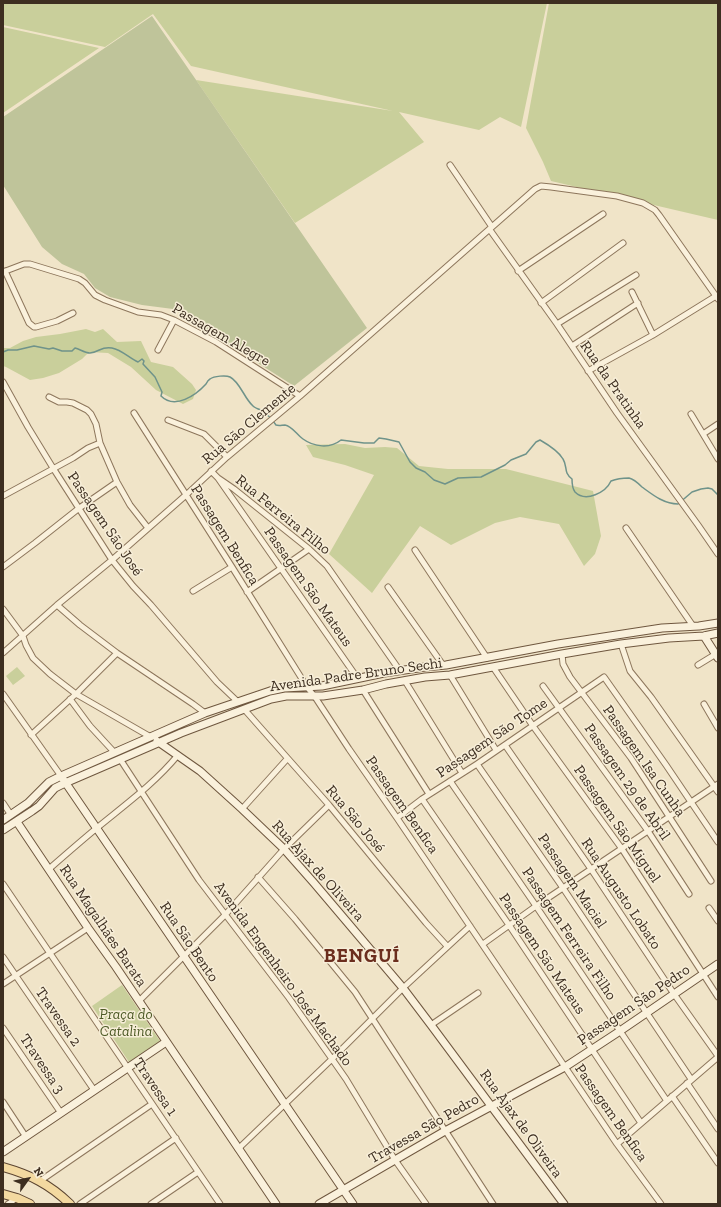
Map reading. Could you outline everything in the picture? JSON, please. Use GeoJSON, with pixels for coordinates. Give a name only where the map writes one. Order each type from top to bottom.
{"type":"FeatureCollection","features":[{"type":"Feature","properties":{"kind":"main road"},"geometry":{"type":"LineString","coordinates":[[3,1165],[40,1181],[53,1189],[70,1204]]}},
{"type":"Feature","properties":{"kind":"main road"},"geometry":{"type":"LineString","coordinates":[[3,1194],[17,1198],[29,1204]]}},
{"type":"Feature","properties":{"kind":"street","name":"Rua da Pratinha"},"geometry":{"type":"LineString","coordinates":[[450,165],[518,271],[557,324],[588,371],[718,554]]}},
{"type":"Feature","properties":{"kind":"street","name":"Rua São Clemente"},"geometry":{"type":"LineString","coordinates":[[3,653],[112,560],[211,471],[300,396],[535,189],[541,186],[617,196],[644,202],[659,215],[717,297]]}},
{"type":"Feature","properties":{"kind":"street"},"geometry":{"type":"LineString","coordinates":[[518,271],[603,214]]}},
{"type":"Feature","properties":{"kind":"street"},"geometry":{"type":"LineString","coordinates":[[542,303],[623,243]]}},
{"type":"Feature","properties":{"kind":"street","name":"Passagem Alegre"},"geometry":{"type":"LineString","coordinates":[[4,272],[24,264],[35,265],[83,281],[95,295],[105,300],[138,312],[162,315],[216,342],[300,396]]}},
{"type":"Feature","properties":{"kind":"street"},"geometry":{"type":"LineString","coordinates":[[4,272],[29,323],[34,327],[36,328],[57,321],[73,313]]}},
{"type":"Feature","properties":{"kind":"street"},"geometry":{"type":"LineString","coordinates":[[557,324],[636,275]]}},
{"type":"Feature","properties":{"kind":"street"},"geometry":{"type":"LineString","coordinates":[[632,292],[654,335]]}},
{"type":"Feature","properties":{"kind":"street"},"geometry":{"type":"LineString","coordinates":[[588,371],[654,335],[717,297]]}},
{"type":"Feature","properties":{"kind":"street"},"geometry":{"type":"LineString","coordinates":[[572,346],[638,303]]}},
{"type":"Feature","properties":{"kind":"street"},"geometry":{"type":"LineString","coordinates":[[158,350],[174,320]]}},
{"type":"Feature","properties":{"kind":"street","name":"Passagem São José"},"geometry":{"type":"LineString","coordinates":[[3,382],[28,427],[78,509],[112,560],[217,682],[238,702]]}},
{"type":"Feature","properties":{"kind":"street"},"geometry":{"type":"LineString","coordinates":[[48,397],[58,402],[73,403],[87,410],[91,414],[96,424],[100,443],[117,482],[130,505],[148,528]]}},
{"type":"Feature","properties":{"kind":"street","name":"Passagem Benfica"},"geometry":{"type":"LineString","coordinates":[[134,413],[307,687],[398,818],[617,1144],[661,1204]]}},
{"type":"Feature","properties":{"kind":"street"},"geometry":{"type":"LineString","coordinates":[[691,414],[718,459]]}},
{"type":"Feature","properties":{"kind":"street"},"geometry":{"type":"LineString","coordinates":[[168,420],[204,434],[227,457]]}},
{"type":"Feature","properties":{"kind":"street"},"geometry":{"type":"LineString","coordinates":[[703,434],[718,424]]}},
{"type":"Feature","properties":{"kind":"street"},"geometry":{"type":"LineString","coordinates":[[3,496],[73,458],[88,448],[100,443]]}},
{"type":"Feature","properties":{"kind":"street","name":"Passagem São Mateus"},"geometry":{"type":"LineString","coordinates":[[211,471],[218,478],[358,679]]}},
{"type":"Feature","properties":{"kind":"street","name":"Rua Ferreira Filho"},"geometry":{"type":"LineString","coordinates":[[218,478],[309,549],[327,566],[400,671]]}},
{"type":"Feature","properties":{"kind":"street"},"geometry":{"type":"LineString","coordinates":[[3,567],[78,509],[117,482]]}},
{"type":"Feature","properties":{"kind":"street"},"geometry":{"type":"LineString","coordinates":[[626,528],[694,626]]}},
{"type":"Feature","properties":{"kind":"street"},"geometry":{"type":"LineString","coordinates":[[247,592],[309,549]]}},
{"type":"Feature","properties":{"kind":"street"},"geometry":{"type":"LineString","coordinates":[[415,550],[487,658]]}},
{"type":"Feature","properties":{"kind":"street"},"geometry":{"type":"LineString","coordinates":[[193,591],[232,567]]}},
{"type":"Feature","properties":{"kind":"street"},"geometry":{"type":"LineString","coordinates":[[388,587],[443,665]]}},
{"type":"Feature","properties":{"kind":"street"},"geometry":{"type":"LineString","coordinates":[[58,605],[80,625],[117,653],[194,704],[205,713]]}},
{"type":"Feature","properties":{"kind":"street","name":"Rua Ajax de Oliveira"},"geometry":{"type":"LineString","coordinates":[[3,609],[23,636],[33,658],[50,674],[76,694],[150,736],[200,771],[284,849],[403,988],[492,1105],[564,1204]]}},
{"type":"Feature","properties":{"kind":"street","name":"Avenida Padre Bruno Sechi"},"geometry":{"type":"LineString","coordinates":[[3,820],[28,803],[49,782],[61,776],[205,713],[270,691],[284,688],[322,686],[400,671],[487,658],[620,634],[718,623]]}},
{"type":"Feature","properties":{"kind":"street","name":"Avenida Padre Bruno Sechi"},"geometry":{"type":"LineString","coordinates":[[3,830],[40,806],[55,788],[159,742],[271,699],[286,696],[315,697],[363,690],[386,684],[426,677],[450,675],[621,644],[669,638],[704,636],[718,633]]}},
{"type":"Feature","properties":{"kind":"street"},"geometry":{"type":"LineString","coordinates":[[698,665],[717,656],[704,636]]}},
{"type":"Feature","properties":{"kind":"street"},"geometry":{"type":"LineString","coordinates":[[621,644],[630,670],[716,785],[718,792]]}},
{"type":"Feature","properties":{"kind":"street"},"geometry":{"type":"LineString","coordinates":[[31,734],[76,694],[117,653]]}},
{"type":"Feature","properties":{"kind":"street","name":"Passagem Isa Cunha"},"geometry":{"type":"LineString","coordinates":[[562,654],[563,664],[570,677],[630,758],[711,881]]}},
{"type":"Feature","properties":{"kind":"street","name":"Passagem São Miguel"},"geometry":{"type":"LineString","coordinates":[[493,666],[533,726],[622,849],[718,997]]}},
{"type":"Feature","properties":{"kind":"street"},"geometry":{"type":"LineString","coordinates":[[450,675],[496,750]]}},
{"type":"Feature","properties":{"kind":"street","name":"Passagem São Tome"},"geometry":{"type":"LineString","coordinates":[[398,818],[429,794],[477,764],[600,678],[604,677],[690,802]]}},
{"type":"Feature","properties":{"kind":"street"},"geometry":{"type":"LineString","coordinates":[[405,681],[462,773]]}},
{"type":"Feature","properties":{"kind":"street","name":"Passagem 29 de Abril"},"geometry":{"type":"LineString","coordinates":[[542,686],[559,707],[648,831],[689,894]]}},
{"type":"Feature","properties":{"kind":"street"},"geometry":{"type":"LineString","coordinates":[[363,690],[429,794]]}},
{"type":"Feature","properties":{"kind":"street","name":"Rua São Bento"},"geometry":{"type":"LineString","coordinates":[[3,694],[66,783],[353,1204]]}},
{"type":"Feature","properties":{"kind":"street"},"geometry":{"type":"LineString","coordinates":[[70,699],[90,726],[114,752]]}},
{"type":"Feature","properties":{"kind":"street"},"geometry":{"type":"LineString","coordinates":[[704,704],[718,728]]}},
{"type":"Feature","properties":{"kind":"street","name":"Rua São José"},"geometry":{"type":"LineString","coordinates":[[244,709],[328,805],[426,923],[448,946]]}},
{"type":"Feature","properties":{"kind":"street","name":"Rua Augusto Lobato"},"geometry":{"type":"LineString","coordinates":[[505,745],[718,1057]]}},
{"type":"Feature","properties":{"kind":"street"},"geometry":{"type":"LineString","coordinates":[[49,869],[142,792],[178,756]]}},
{"type":"Feature","properties":{"kind":"street","name":"Avenida Engenheiro José Machado"},"geometry":{"type":"LineString","coordinates":[[120,759],[199,880],[284,992],[346,1079],[395,1160],[426,1204]]}},
{"type":"Feature","properties":{"kind":"street"},"geometry":{"type":"LineString","coordinates":[[242,809],[287,759]]}},
{"type":"Feature","properties":{"kind":"street","name":"Passagem Maciel"},"geometry":{"type":"LineString","coordinates":[[477,764],[647,1013],[689,1081]]}},
{"type":"Feature","properties":{"kind":"street","name":"Passagem Ferreira Filho"},"geometry":{"type":"LineString","coordinates":[[450,781],[667,1101]]}},
{"type":"Feature","properties":{"kind":"street"},"geometry":{"type":"LineString","coordinates":[[483,944],[536,906],[716,785]]}},
{"type":"Feature","properties":{"kind":"street","name":"Passagem São Mateus"},"geometry":{"type":"LineString","coordinates":[[422,799],[509,925],[641,1123]]}},
{"type":"Feature","properties":{"kind":"street"},"geometry":{"type":"LineString","coordinates":[[690,802],[718,842]]}},
{"type":"Feature","properties":{"kind":"street"},"geometry":{"type":"LineString","coordinates":[[3,803],[11,815]]}},
{"type":"Feature","properties":{"kind":"street"},"geometry":{"type":"LineString","coordinates":[[139,1001],[225,915],[284,849],[328,805]]}},
{"type":"Feature","properties":{"kind":"street","name":"Rua Magalhães Barata"},"geometry":{"type":"LineString","coordinates":[[17,822],[276,1204]]}},
{"type":"Feature","properties":{"kind":"street"},"geometry":{"type":"LineString","coordinates":[[258,877],[295,919],[355,992],[493,1204]]}},
{"type":"Feature","properties":{"kind":"street","name":"Travessa 1"},"geometry":{"type":"LineString","coordinates":[[3,884],[220,1204]]}},
{"type":"Feature","properties":{"kind":"street"},"geometry":{"type":"LineString","coordinates":[[710,908],[718,921]]}},
{"type":"Feature","properties":{"kind":"street"},"geometry":{"type":"LineString","coordinates":[[238,1149],[285,1105],[403,988],[470,926]]}},
{"type":"Feature","properties":{"kind":"street"},"geometry":{"type":"LineString","coordinates":[[3,984],[88,928]]}},
{"type":"Feature","properties":{"kind":"street","name":"Travessa 2"},"geometry":{"type":"LineString","coordinates":[[3,957],[94,1090]]}},
{"type":"Feature","properties":{"kind":"street","name":"Passagem São Pedro"},"geometry":{"type":"LineString","coordinates":[[565,1067],[718,964]]}},
{"type":"Feature","properties":{"kind":"street"},"geometry":{"type":"LineString","coordinates":[[432,1025],[478,994]]}},
{"type":"Feature","properties":{"kind":"street","name":"Travessa 3"},"geometry":{"type":"LineString","coordinates":[[3,1028],[61,1113]]}},
{"type":"Feature","properties":{"kind":"street"},"geometry":{"type":"LineString","coordinates":[[3,1154],[94,1090],[166,1042]]}},
{"type":"Feature","properties":{"kind":"street"},"geometry":{"type":"LineString","coordinates":[[617,1144],[718,1057]]}},
{"type":"Feature","properties":{"kind":"street","name":"Travessa São Pedro"},"geometry":{"type":"LineString","coordinates":[[319,1204],[445,1131],[565,1067]]}},
{"type":"Feature","properties":{"kind":"street"},"geometry":{"type":"LineString","coordinates":[[689,1081],[718,1129]]}},
{"type":"Feature","properties":{"kind":"street"},"geometry":{"type":"LineString","coordinates":[[672,1096],[718,1163]]}},
{"type":"Feature","properties":{"kind":"street"},"geometry":{"type":"LineString","coordinates":[[3,1102],[26,1137]]}},
{"type":"Feature","properties":{"kind":"street"},"geometry":{"type":"LineString","coordinates":[[40,1181],[152,1104]]}},
{"type":"Feature","properties":{"kind":"street"},"geometry":{"type":"LineString","coordinates":[[80,1204],[176,1138]]}},
{"type":"Feature","properties":{"kind":"street"},"geometry":{"type":"LineString","coordinates":[[151,1204],[198,1172]]}},
{"type":"Feature","properties":{"kind":"street"},"geometry":{"type":"LineString","coordinates":[[8,1204],[17,1198]]}},
{"type":"Feature","properties":{"kind":"green space"},"geometry":{"type":"Polygon","coordinates":[[[3,3],[547,3],[521,127],[500,117],[479,130],[399,112],[424,142],[295,223],[196,80],[393,111],[191,66],[153,14],[105,47],[3,25],[3,3]]]}},
{"type":"Feature","properties":{"kind":"green space"},"geometry":{"type":"Polygon","coordinates":[[[549,3],[718,3],[718,220],[551,181],[526,128],[549,3]]]}},
{"type":"Feature","properties":{"kind":"green space"},"geometry":{"type":"Polygon","coordinates":[[[152,16],[367,328],[294,386],[173,309],[142,305],[110,297],[95,288],[84,274],[62,264],[42,247],[3,185],[3,117],[152,16]]]}},
{"type":"Feature","properties":{"kind":"green space"},"geometry":{"type":"Polygon","coordinates":[[[3,27],[99,48],[3,113],[3,27]]]}},
{"type":"Feature","properties":{"kind":"green space"},"geometry":{"type":"Polygon","coordinates":[[[86,329],[95,332],[103,329],[117,342],[141,341],[151,362],[173,367],[192,384],[196,390],[193,399],[183,404],[156,390],[131,367],[108,353],[89,352],[82,359],[59,373],[30,380],[3,366],[3,348],[10,348],[23,341],[36,337],[86,329]]]}},
{"type":"Feature","properties":{"kind":"green space"},"geometry":{"type":"Polygon","coordinates":[[[345,444],[365,448],[397,448],[419,466],[448,469],[506,469],[593,491],[601,536],[595,554],[584,566],[559,524],[520,517],[495,523],[451,545],[420,526],[372,593],[329,554],[374,475],[345,465],[313,457],[306,445],[345,444]]]}},
{"type":"Feature","properties":{"kind":"green space"},"geometry":{"type":"Polygon","coordinates":[[[17,667],[25,676],[13,685],[6,676],[17,667]]]}},
{"type":"Feature","properties":{"kind":"green space","name":"Praça do Catalina"},"geometry":{"type":"Polygon","coordinates":[[[122,985],[160,1041],[129,1062],[92,1006],[122,985]]]}},
{"type":"Feature","properties":{"kind":"waterway"},"geometry":{"type":"LineString","coordinates":[[3,352],[34,346],[49,349],[53,348],[62,351],[72,351],[75,348],[90,353],[96,352],[103,348],[116,349],[138,362],[142,359],[144,361],[143,364],[155,377],[162,392],[161,396],[173,402],[191,396],[212,378],[228,376],[237,383],[254,407],[265,413],[276,425],[288,426],[307,442],[322,446],[332,445],[341,440],[374,443],[379,438],[399,442],[410,462],[416,468],[425,472],[434,480],[445,484],[458,478],[481,477],[505,465],[511,460],[526,454],[536,442],[540,440],[553,448],[561,456],[567,472],[572,479],[573,489],[580,495],[595,495],[605,489],[611,481],[629,478],[635,480],[650,493],[673,504],[678,504],[692,492],[701,489],[712,489],[718,495]]}},
{"type":"Feature","properties":{"kind":"district","name":"BENGUÍ"},"geometry":{"type":"Point","coordinates":[362,957]}}]}
